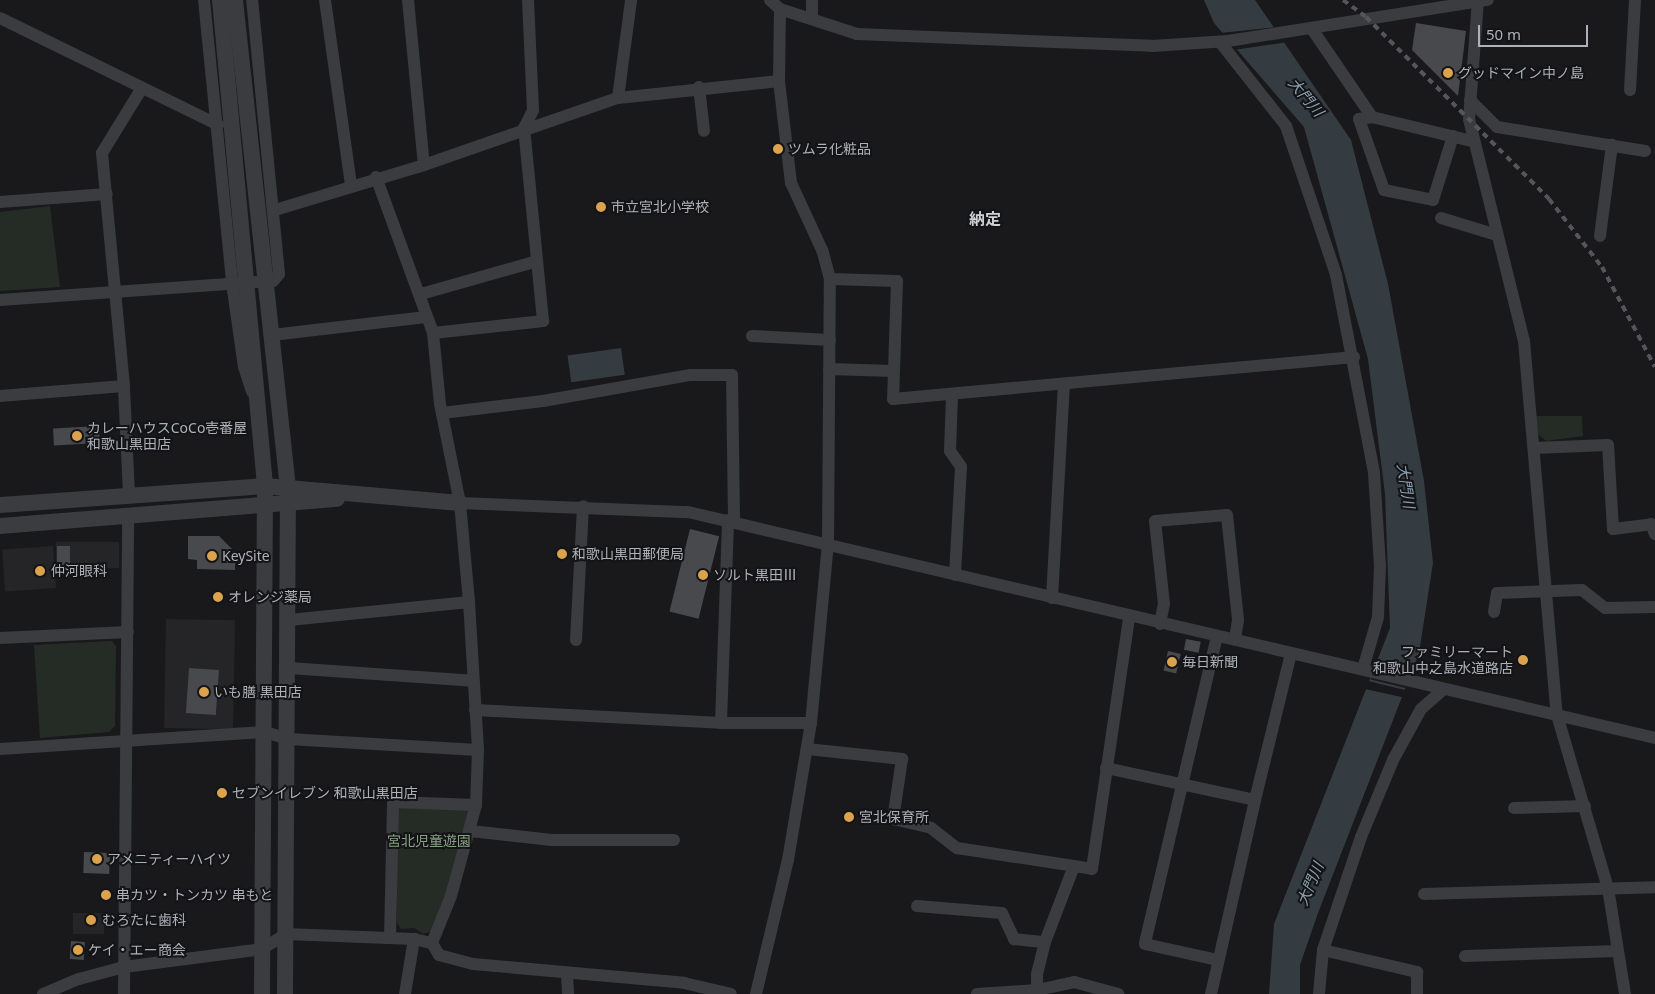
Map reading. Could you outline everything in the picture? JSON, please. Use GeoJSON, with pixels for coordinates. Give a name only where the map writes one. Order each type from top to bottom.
{"type":"FeatureCollection","features":[{"type":"Feature","properties":{"kind":"street"},"geometry":{"type":"LineString","coordinates":[[204,0],[218,126],[258,411],[265,486],[262,994]]}},
{"type":"Feature","properties":{"kind":"street"},"geometry":{"type":"LineString","coordinates":[[220,0],[253,256],[265,282],[288,487],[289,668],[285,994]]}},
{"type":"Feature","properties":{"kind":"street"},"geometry":{"type":"LineString","coordinates":[[235,0],[253,256],[240,283]]}},
{"type":"Feature","properties":{"kind":"street"},"geometry":{"type":"LineString","coordinates":[[0,300],[265,282],[273,281],[279,274],[275,210],[252,0]]}},
{"type":"Feature","properties":{"kind":"street"},"geometry":{"type":"LineString","coordinates":[[325,0],[351,185]]}},
{"type":"Feature","properties":{"kind":"street"},"geometry":{"type":"LineString","coordinates":[[408,0],[424,165]]}},
{"type":"Feature","properties":{"kind":"street"},"geometry":{"type":"LineString","coordinates":[[433,333],[543,321],[534,262],[524,128],[533,110],[528,0]]}},
{"type":"Feature","properties":{"kind":"street"},"geometry":{"type":"LineString","coordinates":[[618,98],[631,0]]}},
{"type":"Feature","properties":{"kind":"street"},"geometry":{"type":"LineString","coordinates":[[770,0],[780,9],[857,34],[1152,46],[1224,42],[1481,0],[1470,100],[1472,141],[1524,341],[1558,715],[1608,888],[1625,994]]}},
{"type":"Feature","properties":{"kind":"street"},"geometry":{"type":"LineString","coordinates":[[812,0],[812,19]]}},
{"type":"Feature","properties":{"kind":"street"},"geometry":{"type":"LineString","coordinates":[[1630,90],[1635,0]]}},
{"type":"Feature","properties":{"kind":"street"},"geometry":{"type":"LineString","coordinates":[[756,994],[788,860],[807,749],[828,544],[830,279],[822,250],[791,183],[778,81],[780,9]]}},
{"type":"Feature","properties":{"kind":"street"},"geometry":{"type":"LineString","coordinates":[[0,18],[218,126]]}},
{"type":"Feature","properties":{"kind":"street"},"geometry":{"type":"LineString","coordinates":[[1312,29],[1372,117]]}},
{"type":"Feature","properties":{"kind":"street"},"geometry":{"type":"LineString","coordinates":[[1224,42],[1286,126],[1296,148],[1336,275],[1354,357],[1374,473],[1380,565],[1378,617],[1366,669]]}},
{"type":"Feature","properties":{"kind":"street"},"geometry":{"type":"LineString","coordinates":[[275,210],[376,177],[424,165],[524,128],[618,98],[699,87],[778,81]]}},
{"type":"Feature","properties":{"kind":"street"},"geometry":{"type":"LineString","coordinates":[[699,87],[704,131]]}},
{"type":"Feature","properties":{"kind":"street"},"geometry":{"type":"LineString","coordinates":[[129,494],[124,386],[102,153],[142,88]]}},
{"type":"Feature","properties":{"kind":"street"},"geometry":{"type":"LineString","coordinates":[[1470,100],[1497,127],[1645,151]]}},
{"type":"Feature","properties":{"kind":"street"},"geometry":{"type":"LineString","coordinates":[[1453,136],[1434,200],[1384,190],[1358,120],[1372,117],[1453,136],[1472,141]]}},
{"type":"Feature","properties":{"kind":"street"},"geometry":{"type":"LineString","coordinates":[[1600,236],[1612,145]]}},
{"type":"Feature","properties":{"kind":"street"},"geometry":{"type":"LineString","coordinates":[[376,177],[421,294],[426,317],[433,333],[442,413],[460,503],[469,602],[478,750],[476,805],[471,831],[432,944]]}},
{"type":"Feature","properties":{"kind":"street"},"geometry":{"type":"LineString","coordinates":[[0,202],[106,194]]}},
{"type":"Feature","properties":{"kind":"street"},"geometry":{"type":"LineString","coordinates":[[1441,218],[1497,235]]}},
{"type":"Feature","properties":{"kind":"street"},"geometry":{"type":"LineString","coordinates":[[421,294],[534,262]]}},
{"type":"Feature","properties":{"kind":"street"},"geometry":{"type":"LineString","coordinates":[[830,279],[896,281],[892,399],[952,396],[1354,357]]}},
{"type":"Feature","properties":{"kind":"street"},"geometry":{"type":"LineString","coordinates":[[272,334],[426,317]]}},
{"type":"Feature","properties":{"kind":"street"},"geometry":{"type":"LineString","coordinates":[[752,336],[830,340]]}},
{"type":"Feature","properties":{"kind":"street"},"geometry":{"type":"LineString","coordinates":[[830,369],[893,371]]}},
{"type":"Feature","properties":{"kind":"street"},"geometry":{"type":"LineString","coordinates":[[442,413],[543,401],[691,375],[732,375],[731,521],[721,724]]}},
{"type":"Feature","properties":{"kind":"street"},"geometry":{"type":"LineString","coordinates":[[1052,598],[1064,385]]}},
{"type":"Feature","properties":{"kind":"street"},"geometry":{"type":"LineString","coordinates":[[0,396],[124,386]]}},
{"type":"Feature","properties":{"kind":"street"},"geometry":{"type":"LineString","coordinates":[[952,396],[950,451],[960,467],[956,575]]}},
{"type":"Feature","properties":{"kind":"street"},"geometry":{"type":"LineString","coordinates":[[1534,448],[1608,446],[1613,529],[1651,524],[1655,534]]}},
{"type":"Feature","properties":{"kind":"street"},"geometry":{"type":"LineString","coordinates":[[0,505],[129,494],[265,486],[460,503],[583,506],[688,512],[1130,617],[1366,669],[1655,738]]}},
{"type":"Feature","properties":{"kind":"street"},"geometry":{"type":"LineString","coordinates":[[0,526],[266,507],[364,496]]}},
{"type":"Feature","properties":{"kind":"street"},"geometry":{"type":"LineString","coordinates":[[576,640],[583,506]]}},
{"type":"Feature","properties":{"kind":"street"},"geometry":{"type":"LineString","coordinates":[[1160,624],[1164,604],[1155,521],[1227,515],[1238,620],[1235,640]]}},
{"type":"Feature","properties":{"kind":"street"},"geometry":{"type":"LineString","coordinates":[[124,994],[128,516]]}},
{"type":"Feature","properties":{"kind":"street"},"geometry":{"type":"LineString","coordinates":[[1494,612],[1496,593],[1546,591],[1582,590],[1605,608],[1655,606]]}},
{"type":"Feature","properties":{"kind":"street"},"geometry":{"type":"LineString","coordinates":[[289,620],[469,602]]}},
{"type":"Feature","properties":{"kind":"street"},"geometry":{"type":"LineString","coordinates":[[807,749],[902,760],[893,819],[931,828],[957,848],[1092,869],[1130,617]]}},
{"type":"Feature","properties":{"kind":"street"},"geometry":{"type":"LineString","coordinates":[[0,638],[128,632]]}},
{"type":"Feature","properties":{"kind":"street"},"geometry":{"type":"LineString","coordinates":[[1217,636],[1145,944],[1218,960]]}},
{"type":"Feature","properties":{"kind":"street"},"geometry":{"type":"LineString","coordinates":[[1211,994],[1291,652]]}},
{"type":"Feature","properties":{"kind":"street"},"geometry":{"type":"LineString","coordinates":[[289,668],[473,681]]}},
{"type":"Feature","properties":{"kind":"street"},"geometry":{"type":"LineString","coordinates":[[1318,994],[1323,950],[1343,886],[1393,760],[1421,709],[1440,688]]}},
{"type":"Feature","properties":{"kind":"street"},"geometry":{"type":"LineString","coordinates":[[475,710],[721,724],[811,723]]}},
{"type":"Feature","properties":{"kind":"street"},"geometry":{"type":"LineString","coordinates":[[0,749],[265,732],[288,739],[478,750]]}},
{"type":"Feature","properties":{"kind":"street"},"geometry":{"type":"LineString","coordinates":[[1106,768],[1255,800]]}},
{"type":"Feature","properties":{"kind":"street"},"geometry":{"type":"LineString","coordinates":[[390,937],[393,802],[476,805]]}},
{"type":"Feature","properties":{"kind":"street"},"geometry":{"type":"LineString","coordinates":[[1514,808],[1585,806]]}},
{"type":"Feature","properties":{"kind":"street"},"geometry":{"type":"LineString","coordinates":[[471,831],[551,840],[674,840]]}},
{"type":"Feature","properties":{"kind":"street"},"geometry":{"type":"LineString","coordinates":[[1037,990],[1037,975],[1046,942],[1074,866]]}},
{"type":"Feature","properties":{"kind":"street"},"geometry":{"type":"LineString","coordinates":[[1424,894],[1655,887]]}},
{"type":"Feature","properties":{"kind":"street"},"geometry":{"type":"LineString","coordinates":[[917,906],[1002,913],[1014,939],[1046,942]]}},
{"type":"Feature","properties":{"kind":"street"},"geometry":{"type":"LineString","coordinates":[[43,994],[79,979],[124,967],[262,949],[286,934],[414,939],[432,944],[439,955],[473,964],[567,974],[684,983],[731,994]]}},
{"type":"Feature","properties":{"kind":"street"},"geometry":{"type":"LineString","coordinates":[[406,994],[414,939]]}},
{"type":"Feature","properties":{"kind":"street"},"geometry":{"type":"LineString","coordinates":[[1323,950],[1417,972],[1417,994]]}},
{"type":"Feature","properties":{"kind":"street"},"geometry":{"type":"LineString","coordinates":[[1465,956],[1618,951]]}},
{"type":"Feature","properties":{"kind":"street"},"geometry":{"type":"LineString","coordinates":[[567,974],[568,994]]}},
{"type":"Feature","properties":{"kind":"street"},"geometry":{"type":"LineString","coordinates":[[981,994],[1037,990],[1074,982],[1118,994]]}},
{"type":"Feature","properties":{"kind":"shaded area"},"geometry":{"type":"Polygon","coordinates":[[[56,542],[119,542],[119,568],[56,568],[56,542]]]}},
{"type":"Feature","properties":{"kind":"shaded area","name":"仲河眼科"},"geometry":{"type":"Polygon","coordinates":[[[53,546],[56,588],[5,591],[2,550],[53,546]]]}},
{"type":"Feature","properties":{"kind":"shaded area","name":"いも膳 黒田店"},"geometry":{"type":"Polygon","coordinates":[[[166,619],[235,620],[233,729],[164,728],[166,619]]]}},
{"type":"Feature","properties":{"kind":"shaded area","name":"むろたに歯科"},"geometry":{"type":"Polygon","coordinates":[[[73,913],[110,913],[109,926],[104,927],[104,934],[73,934],[73,913]]]}},
{"type":"Feature","properties":{"kind":"green space"},"geometry":{"type":"Polygon","coordinates":[[[50,206],[60,287],[0,291],[0,212],[50,206]]]}},
{"type":"Feature","properties":{"kind":"green space"},"geometry":{"type":"Polygon","coordinates":[[[1536,416],[1582,416],[1583,436],[1546,441],[1538,434],[1536,416]]]}},
{"type":"Feature","properties":{"kind":"green space"},"geometry":{"type":"Polygon","coordinates":[[[112,641],[116,646],[115,726],[109,732],[40,738],[34,645],[112,641]]]}},
{"type":"Feature","properties":{"kind":"green space","name":"宮北児童遊園"},"geometry":{"type":"Polygon","coordinates":[[[403,805],[465,807],[470,812],[449,895],[432,931],[423,934],[414,928],[401,929],[397,923],[397,810],[403,805]]]}},
{"type":"Feature","properties":{"kind":"water","name":"大門川"},"geometry":{"type":"Polygon","coordinates":[[[1204,0],[1255,0],[1351,140],[1388,284],[1424,481],[1433,563],[1419,653],[1318,913],[1300,965],[1300,994],[1269,994],[1274,924],[1390,628],[1385,494],[1368,359],[1304,127],[1214,23],[1204,0]]]}},
{"type":"Feature","properties":{"kind":"water"},"geometry":{"type":"Polygon","coordinates":[[[621,348],[625,375],[571,382],[568,356],[621,348]]]}},
{"type":"Feature","properties":{"kind":"pier"},"geometry":{"type":"Polygon","coordinates":[[[1276,27],[1288,42],[1234,50],[1220,33],[1276,27]]]}},
{"type":"Feature","properties":{"kind":"pier"},"geometry":{"type":"Polygon","coordinates":[[[1376,659],[1416,669],[1411,689],[1371,679],[1376,659]]]}},
{"type":"Feature","properties":{"kind":"pier"},"geometry":{"type":"Polygon","coordinates":[[[1368,681],[1409,691],[1406,698],[1365,689],[1368,681]]]}},
{"type":"Feature","properties":{"kind":"building","name":"グッドマイン中ノ島"},"geometry":{"type":"Polygon","coordinates":[[[1416,23],[1466,31],[1458,96],[1412,50],[1416,23]]]}},
{"type":"Feature","properties":{"kind":"building","name":"カレーハウスCoCo壱番屋 和歌山黒田店"},"geometry":{"type":"Polygon","coordinates":[[[99,426],[100,443],[54,445],[53,428],[99,426]]]}},
{"type":"Feature","properties":{"kind":"building","name":"ソルト黒田Ⅲ"},"geometry":{"type":"Polygon","coordinates":[[[690,529],[719,536],[699,619],[669,611],[690,529]]]}},
{"type":"Feature","properties":{"kind":"building","name":"KeySite"},"geometry":{"type":"Polygon","coordinates":[[[188,536],[219,536],[235,552],[235,570],[197,569],[197,560],[188,559],[188,536]]]}},
{"type":"Feature","properties":{"kind":"building"},"geometry":{"type":"Polygon","coordinates":[[[57,546],[70,546],[70,570],[57,570],[57,546]]]}},
{"type":"Feature","properties":{"kind":"building"},"geometry":{"type":"Polygon","coordinates":[[[1186,639],[1201,642],[1199,653],[1184,650],[1186,639]]]}},
{"type":"Feature","properties":{"kind":"building","name":"毎日新聞"},"geometry":{"type":"Polygon","coordinates":[[[1168,651],[1181,654],[1176,673],[1164,670],[1168,651]]]}},
{"type":"Feature","properties":{"kind":"building","name":"いも膳 黒田店"},"geometry":{"type":"Polygon","coordinates":[[[189,668],[219,670],[216,715],[186,713],[189,668]]]}},
{"type":"Feature","properties":{"kind":"building","name":"アメニティーハイツ"},"geometry":{"type":"Polygon","coordinates":[[[84,852],[110,853],[109,874],[83,873],[84,852]]]}},
{"type":"Feature","properties":{"kind":"building","name":"ケイ・エー商会"},"geometry":{"type":"Polygon","coordinates":[[[71,941],[85,942],[84,960],[70,959],[71,941]]]}},
{"type":"Feature","properties":{"kind":"railway"},"geometry":{"type":"LineString","coordinates":[[1343,0],[1366,17],[1549,199],[1602,267],[1655,367]]}},
{"type":"Feature","properties":{"kind":"place","name":"グッドマイン中ノ島"},"geometry":{"type":"Point","coordinates":[1448,73]}},
{"type":"Feature","properties":{"kind":"place","name":"ツムラ化粧品"},"geometry":{"type":"Point","coordinates":[778,149]}},
{"type":"Feature","properties":{"kind":"place","name":"市立宮北小学校"},"geometry":{"type":"Point","coordinates":[601,207]}},
{"type":"Feature","properties":{"kind":"place","name":"カレーハウスCoCo壱番屋 和歌山黒田店"},"geometry":{"type":"Point","coordinates":[77,436]}},
{"type":"Feature","properties":{"kind":"place","name":"和歌山黒田郵便局"},"geometry":{"type":"Point","coordinates":[562,554]}},
{"type":"Feature","properties":{"kind":"place","name":"KeySite"},"geometry":{"type":"Point","coordinates":[212,556]}},
{"type":"Feature","properties":{"kind":"place","name":"仲河眼科"},"geometry":{"type":"Point","coordinates":[40,571]}},
{"type":"Feature","properties":{"kind":"place","name":"ソルト黒田Ⅲ"},"geometry":{"type":"Point","coordinates":[703,575]}},
{"type":"Feature","properties":{"kind":"place","name":"オレンジ薬局"},"geometry":{"type":"Point","coordinates":[218,597]}},
{"type":"Feature","properties":{"kind":"place","name":"ファミリーマート 和歌山中之島水道路店"},"geometry":{"type":"Point","coordinates":[1523,660]}},
{"type":"Feature","properties":{"kind":"place","name":"毎日新聞"},"geometry":{"type":"Point","coordinates":[1172,662]}},
{"type":"Feature","properties":{"kind":"place","name":"いも膳 黒田店"},"geometry":{"type":"Point","coordinates":[204,692]}},
{"type":"Feature","properties":{"kind":"place","name":"セブンイレブン 和歌山黒田店"},"geometry":{"type":"Point","coordinates":[222,793]}},
{"type":"Feature","properties":{"kind":"place","name":"宮北保育所"},"geometry":{"type":"Point","coordinates":[849,817]}},
{"type":"Feature","properties":{"kind":"place","name":"アメニティーハイツ"},"geometry":{"type":"Point","coordinates":[97,859]}},
{"type":"Feature","properties":{"kind":"place","name":"串カツ・トンカツ 串もと"},"geometry":{"type":"Point","coordinates":[106,895]}},
{"type":"Feature","properties":{"kind":"place","name":"むろたに歯科"},"geometry":{"type":"Point","coordinates":[91,920]}},
{"type":"Feature","properties":{"kind":"place","name":"ケイ・エー商会"},"geometry":{"type":"Point","coordinates":[78,950]}},
{"type":"Feature","properties":{"kind":"district","name":"納定"},"geometry":{"type":"Point","coordinates":[985,219]}}]}
